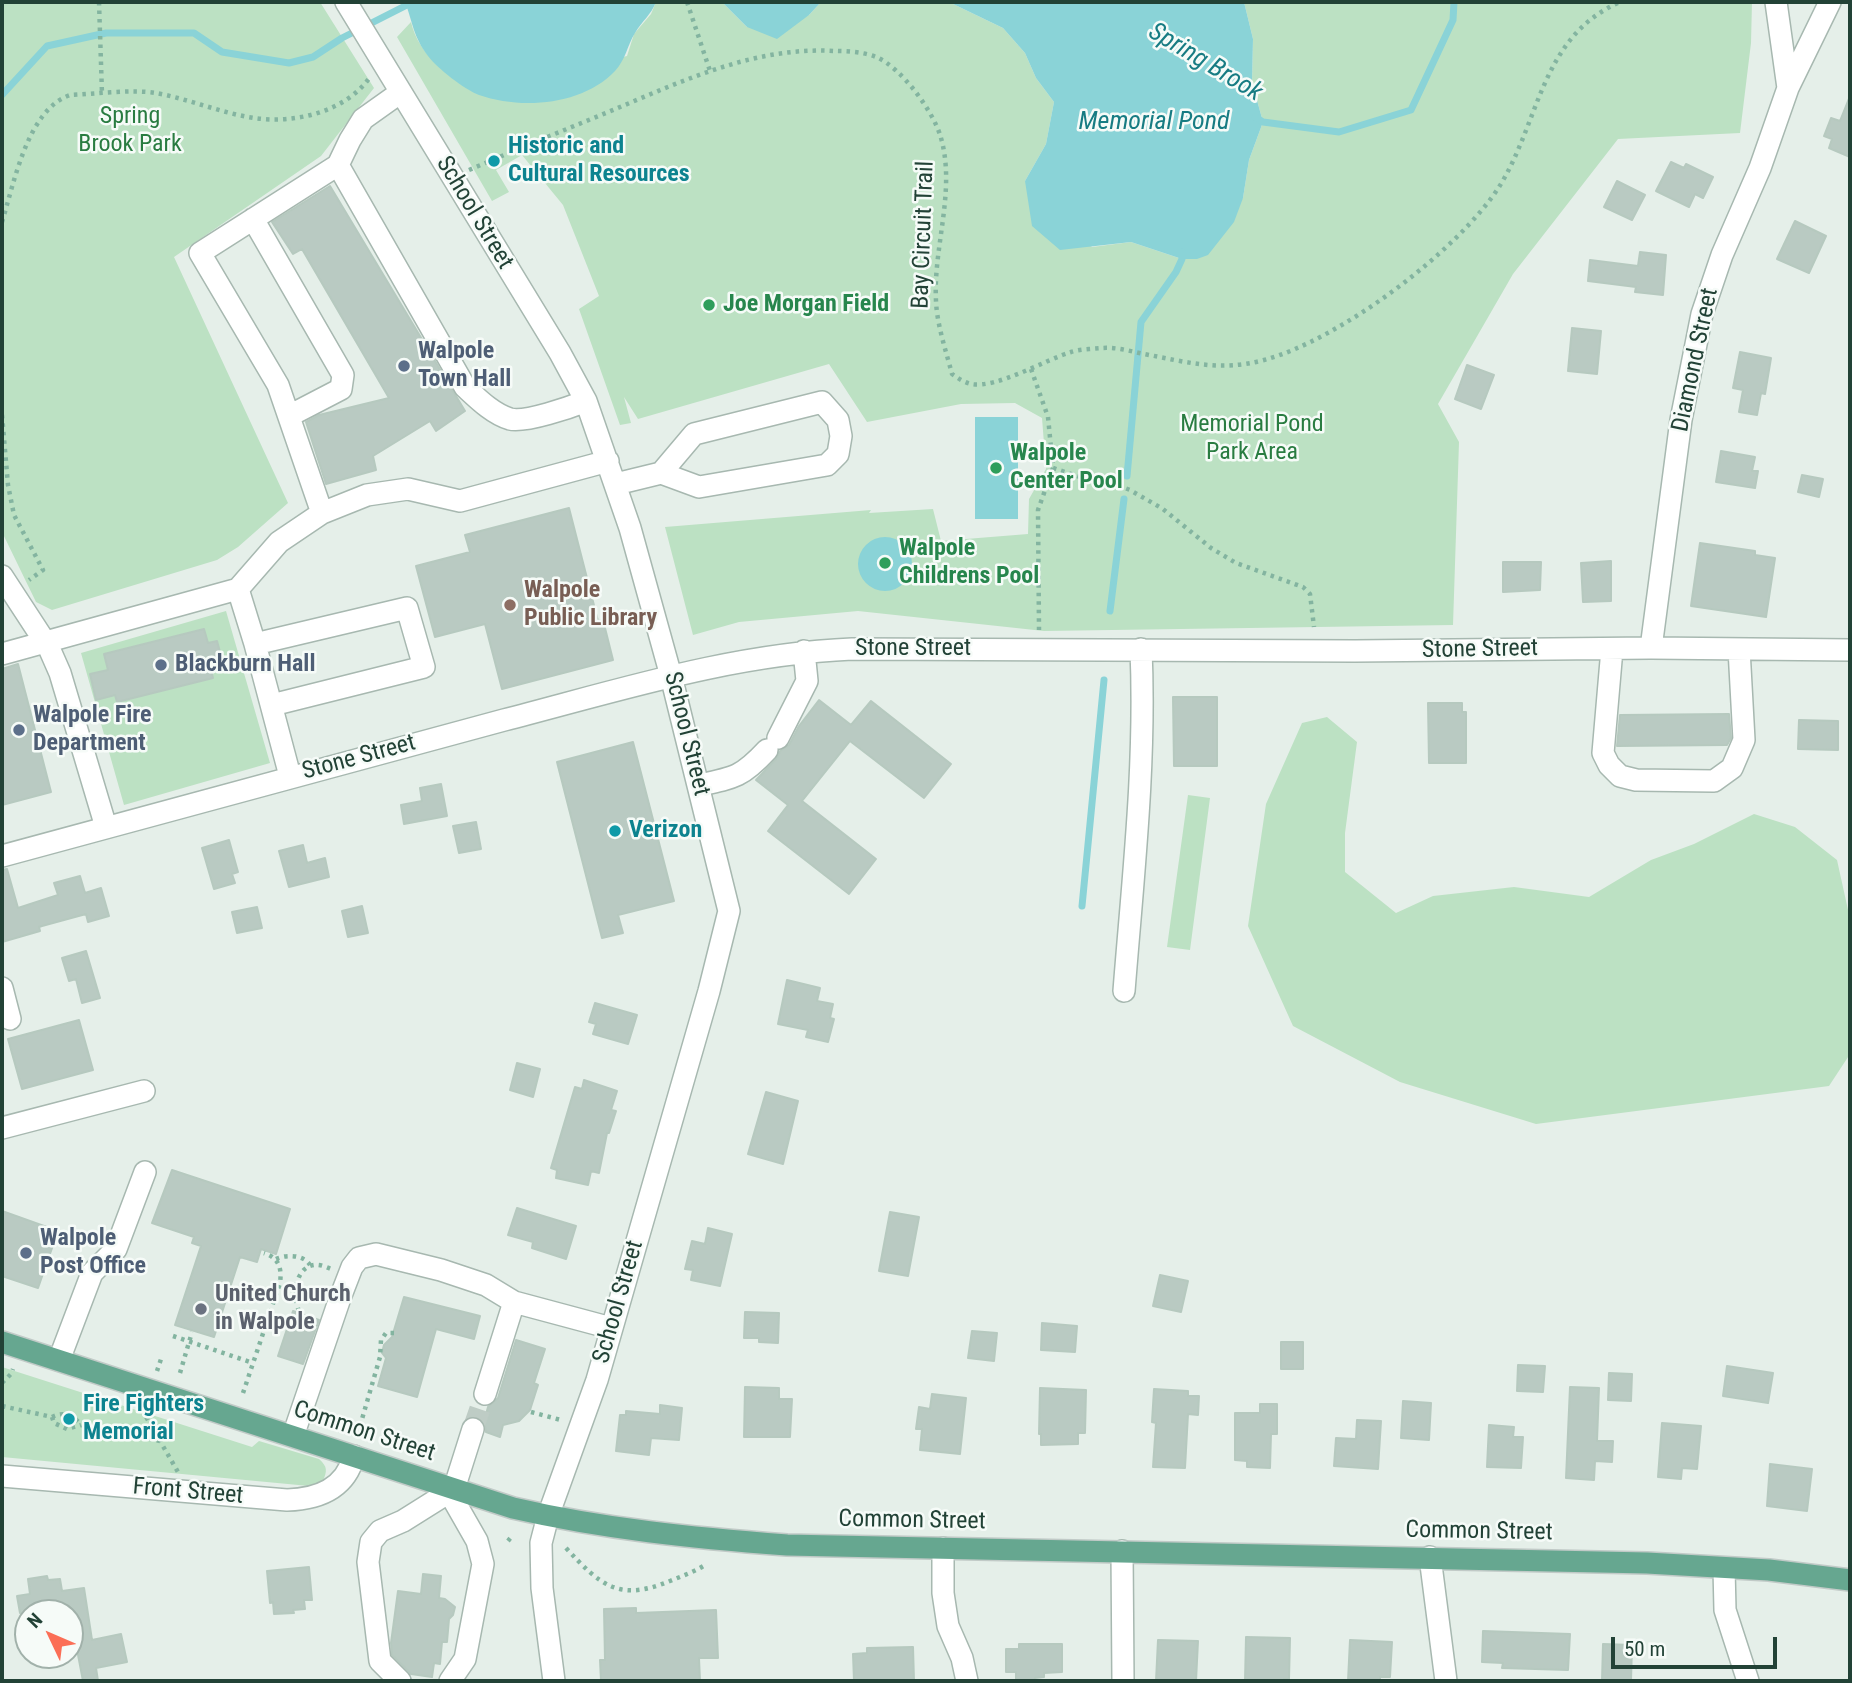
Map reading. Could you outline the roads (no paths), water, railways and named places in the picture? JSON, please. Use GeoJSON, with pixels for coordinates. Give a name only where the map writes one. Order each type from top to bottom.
{"type":"FeatureCollection","features":[{"type":"Feature","properties":{"kind":"main road","name":"Common Street"},"geometry":{"type":"LineString","coordinates":[[2,1342],[513,1508],[573,1522],[685,1538],[787,1545],[1657,1563],[1769,1570],[1850,1580]]}},
{"type":"Feature","properties":{"kind":"street","name":"Diamond Street"},"geometry":{"type":"LineString","coordinates":[[1651,648],[1679,431],[1699,323],[1722,256],[1760,168],[1788,88],[1776,2]]}},
{"type":"Feature","properties":{"kind":"street"},"geometry":{"type":"LineString","coordinates":[[1788,88],[1830,2]]}},
{"type":"Feature","properties":{"kind":"street","name":"School Street"},"geometry":{"type":"LineString","coordinates":[[350,8],[376,67],[401,92],[560,353],[586,401],[617,484],[671,676],[729,911],[709,991],[597,1380],[548,1516],[540,1553],[554,1681]]}},
{"type":"Feature","properties":{"kind":"street"},"geometry":{"type":"LineString","coordinates":[[322,513],[278,385],[200,253],[338,165],[363,119],[401,92]]}},
{"type":"Feature","properties":{"kind":"street"},"geometry":{"type":"LineString","coordinates":[[338,165],[465,387],[483,404],[512,420],[559,411],[586,401]]}},
{"type":"Feature","properties":{"kind":"street"},"geometry":{"type":"LineString","coordinates":[[253,219],[343,375],[341,389],[289,416]]}},
{"type":"Feature","properties":{"kind":"street"},"geometry":{"type":"LineString","coordinates":[[617,484],[661,473],[699,487],[827,465],[838,454],[841,436],[838,420],[822,402],[694,434],[661,473]]}},
{"type":"Feature","properties":{"kind":"street"},"geometry":{"type":"LineString","coordinates":[[2,654],[237,589],[279,542],[322,513],[367,495],[408,489],[460,501],[608,461]]}},
{"type":"Feature","properties":{"kind":"street"},"geometry":{"type":"LineString","coordinates":[[5,583],[45,642],[70,700],[106,827]]}},
{"type":"Feature","properties":{"kind":"street"},"geometry":{"type":"LineString","coordinates":[[237,589],[255,644],[290,776]]}},
{"type":"Feature","properties":{"kind":"street"},"geometry":{"type":"LineString","coordinates":[[255,644],[407,608],[424,667],[272,705]]}},
{"type":"Feature","properties":{"kind":"street","name":"Stone Street"},"geometry":{"type":"LineString","coordinates":[[2,856],[290,776],[671,676],[731,662],[804,651],[1651,648],[1850,650]]}},
{"type":"Feature","properties":{"kind":"street"},"geometry":{"type":"LineString","coordinates":[[1124,992],[1141,791],[1141,649]]}},
{"type":"Feature","properties":{"kind":"street"},"geometry":{"type":"LineString","coordinates":[[1612,649],[1603,753],[1609,765],[1620,776],[1636,780],[1714,782],[1732,768],[1744,740],[1740,649]]}},
{"type":"Feature","properties":{"kind":"street"},"geometry":{"type":"LineString","coordinates":[[699,785],[734,778],[749,769],[772,744],[807,681],[804,651]]}},
{"type":"Feature","properties":{"kind":"street"},"geometry":{"type":"LineString","coordinates":[[2,988],[10,1019]]}},
{"type":"Feature","properties":{"kind":"street"},"geometry":{"type":"LineString","coordinates":[[2,1128],[144,1091]]}},
{"type":"Feature","properties":{"kind":"street"},"geometry":{"type":"LineString","coordinates":[[59,1360],[92,1273],[116,1249],[145,1172]]}},
{"type":"Feature","properties":{"kind":"street"},"geometry":{"type":"LineString","coordinates":[[293,1436],[340,1298],[359,1258],[376,1254],[441,1270],[486,1285],[514,1302],[611,1328]]}},
{"type":"Feature","properties":{"kind":"street"},"geometry":{"type":"LineString","coordinates":[[485,1394],[514,1302]]}},
{"type":"Feature","properties":{"kind":"street"},"geometry":{"type":"LineString","coordinates":[[400,1681],[380,1661],[368,1562],[371,1542],[380,1531],[402,1521],[452,1490],[473,1429]]}},
{"type":"Feature","properties":{"kind":"street","name":"Front Street"},"geometry":{"type":"LineString","coordinates":[[2,1476],[287,1500],[306,1499],[333,1488],[351,1468],[354,1456]]}},
{"type":"Feature","properties":{"kind":"street"},"geometry":{"type":"LineString","coordinates":[[450,1681],[465,1659],[483,1564],[477,1541],[452,1490]]}},
{"type":"Feature","properties":{"kind":"street"},"geometry":{"type":"LineString","coordinates":[[943,1548],[943,1594],[948,1626],[967,1681]]}},
{"type":"Feature","properties":{"kind":"street"},"geometry":{"type":"LineString","coordinates":[[1122,1551],[1123,1681]]}},
{"type":"Feature","properties":{"kind":"street"},"geometry":{"type":"LineString","coordinates":[[1430,1557],[1446,1681]]}},
{"type":"Feature","properties":{"kind":"street"},"geometry":{"type":"LineString","coordinates":[[1724,1568],[1725,1610],[1748,1681]]}},
{"type":"Feature","properties":{"kind":"water"},"geometry":{"type":"Polygon","coordinates":[[[405,2],[656,2],[635,33],[619,66],[602,82],[569,97],[532,103],[496,100],[479,95],[452,78],[432,61],[423,49],[405,2]]]}},
{"type":"Feature","properties":{"kind":"water"},"geometry":{"type":"Polygon","coordinates":[[[722,2],[821,2],[809,15],[777,39],[747,27],[722,2]]]}},
{"type":"Feature","properties":{"kind":"water","name":"Memorial Pond"},"geometry":{"type":"Polygon","coordinates":[[[949,2],[1244,2],[1253,39],[1252,82],[1263,122],[1249,160],[1243,198],[1234,222],[1208,255],[1197,259],[1182,259],[1131,242],[1060,250],[1032,226],[1025,181],[1046,144],[1054,102],[1036,78],[1025,53],[1003,28],[949,2]]]}},
{"type":"Feature","properties":{"kind":"water","name":"Walpole Center Pool"},"geometry":{"type":"Polygon","coordinates":[[[975,417],[1018,417],[1018,519],[975,519],[975,417]]]}},
{"type":"Feature","properties":{"kind":"water","name":"Walpole Childrens Pool"},"geometry":{"type":"Polygon","coordinates":[[[885,537],[904,545],[912,564],[904,583],[885,591],[866,583],[858,564],[866,545],[885,537]]]}},
{"type":"Feature","properties":{"kind":"waterway","name":"Spring Brook"},"geometry":{"type":"LineString","coordinates":[[2,95],[47,46],[106,33],[194,33],[222,52],[289,63],[313,57],[342,38],[413,2]]}},
{"type":"Feature","properties":{"kind":"waterway","name":"Spring Brook"},"geometry":{"type":"LineString","coordinates":[[1255,117],[1263,122],[1339,132],[1411,110],[1453,20],[1454,2]]}},
{"type":"Feature","properties":{"kind":"waterway"},"geometry":{"type":"LineString","coordinates":[[1127,476],[1141,322],[1176,272],[1182,252]]}},
{"type":"Feature","properties":{"kind":"waterway"},"geometry":{"type":"LineString","coordinates":[[1110,611],[1124,499]]}},
{"type":"Feature","properties":{"kind":"waterway"},"geometry":{"type":"LineString","coordinates":[[1082,906],[1104,680]]}},
{"type":"Feature","properties":{"kind":"tunnel"},"geometry":{"type":"LineString","coordinates":[[473,1429],[485,1394]]}},
{"type":"Feature","properties":{"kind":"place","name":"Historic and Cultural Resources"},"geometry":{"type":"Point","coordinates":[494,161]}},
{"type":"Feature","properties":{"kind":"place","name":"Joe Morgan Field"},"geometry":{"type":"Point","coordinates":[709,305]}},
{"type":"Feature","properties":{"kind":"place","name":"Walpole Town Hall"},"geometry":{"type":"Point","coordinates":[404,366]}},
{"type":"Feature","properties":{"kind":"place","name":"Walpole Center Pool"},"geometry":{"type":"Point","coordinates":[996,468]}},
{"type":"Feature","properties":{"kind":"place","name":"Walpole Childrens Pool"},"geometry":{"type":"Point","coordinates":[885,563]}},
{"type":"Feature","properties":{"kind":"place","name":"Walpole Public Library"},"geometry":{"type":"Point","coordinates":[510,605]}},
{"type":"Feature","properties":{"kind":"place","name":"Blackburn Hall"},"geometry":{"type":"Point","coordinates":[161,665]}},
{"type":"Feature","properties":{"kind":"place","name":"Walpole Fire Department"},"geometry":{"type":"Point","coordinates":[19,730]}},
{"type":"Feature","properties":{"kind":"place","name":"Verizon"},"geometry":{"type":"Point","coordinates":[615,831]}},
{"type":"Feature","properties":{"kind":"place","name":"Walpole Post Office"},"geometry":{"type":"Point","coordinates":[26,1253]}},
{"type":"Feature","properties":{"kind":"place","name":"United Church in Walpole"},"geometry":{"type":"Point","coordinates":[201,1309]}},
{"type":"Feature","properties":{"kind":"place","name":"Fire Fighters Memorial"},"geometry":{"type":"Point","coordinates":[69,1419]}},
{"type":"Feature","properties":{"kind":"park label","name":"Spring Brook Park"},"geometry":{"type":"Point","coordinates":[130,131]}},
{"type":"Feature","properties":{"kind":"park label","name":"Memorial Pond Park Area"},"geometry":{"type":"Point","coordinates":[1252,439]}}]}
